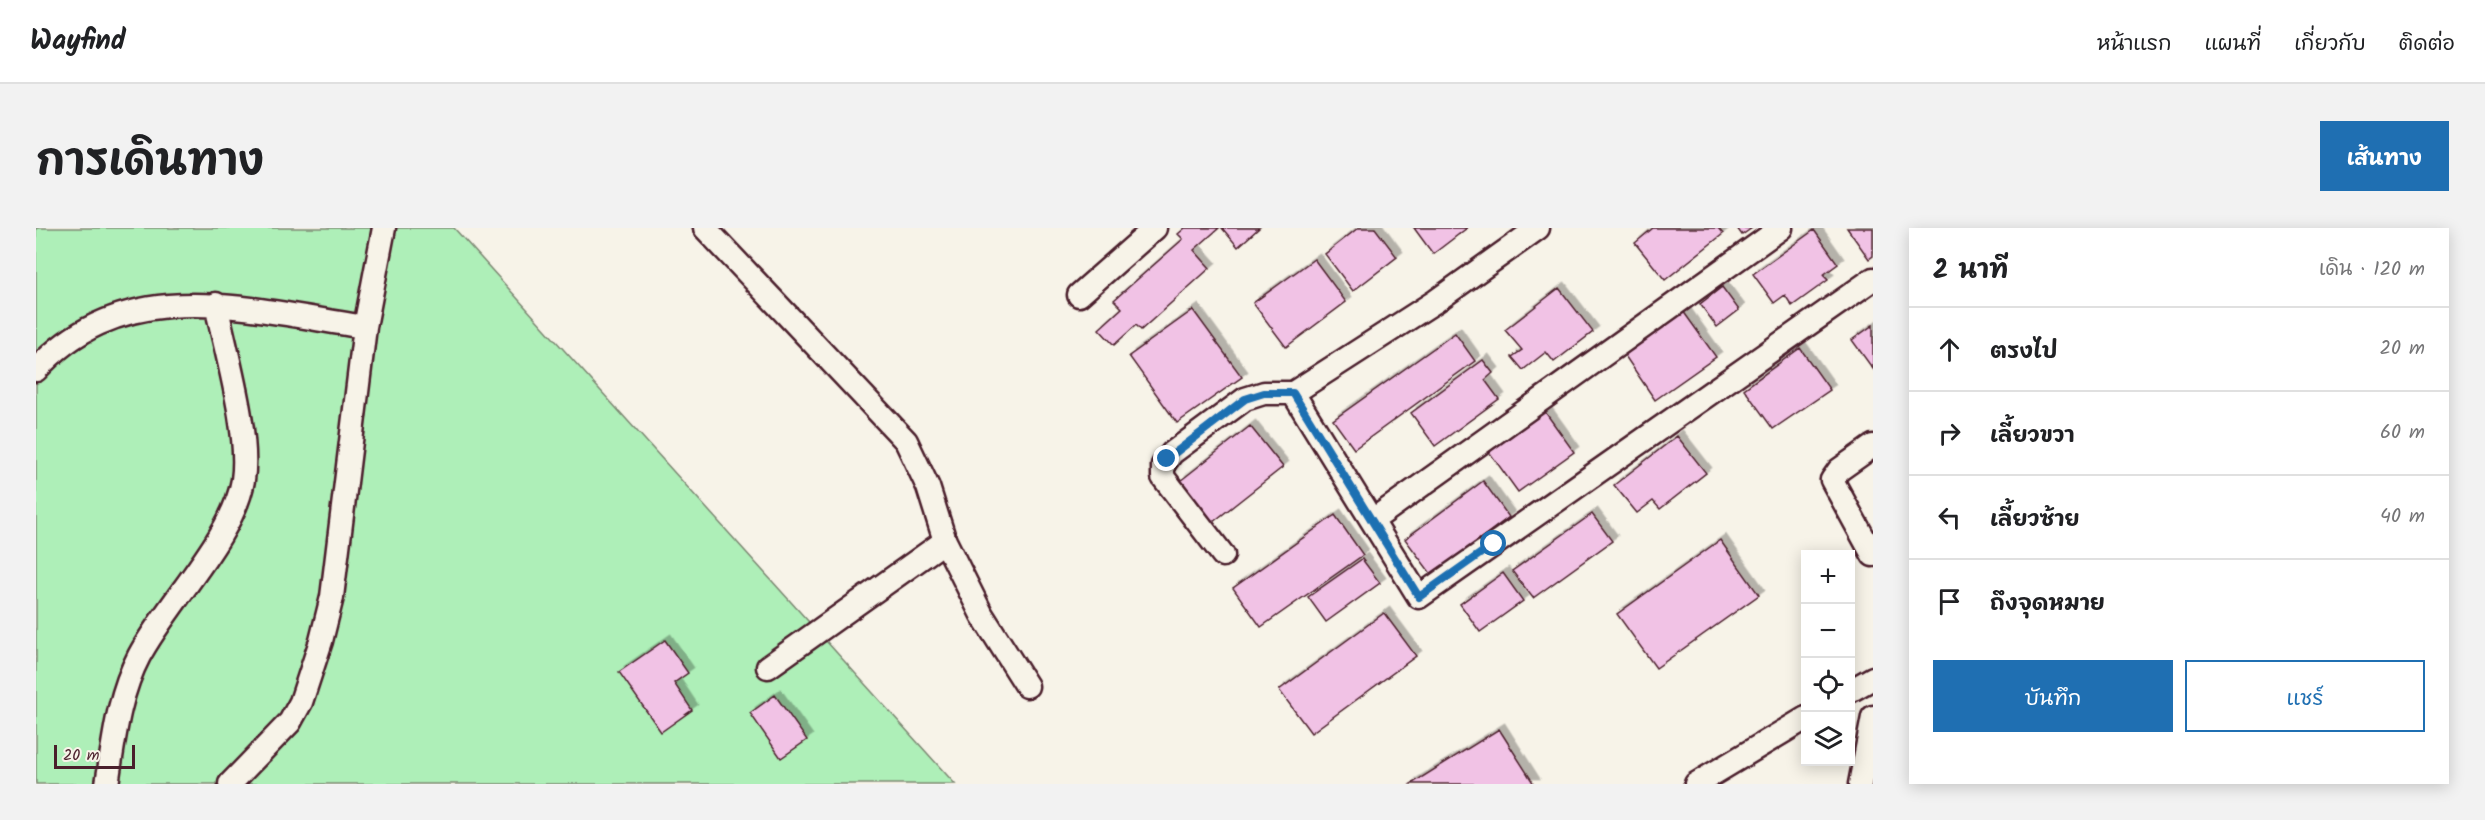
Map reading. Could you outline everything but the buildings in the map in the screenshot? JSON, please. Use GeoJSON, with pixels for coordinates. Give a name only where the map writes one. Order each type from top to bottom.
{"type":"FeatureCollection","features":[{"type":"Feature","properties":{"kind":"street"},"geometry":{"type":"LineString","coordinates":[[230,784],[290,722],[311,675],[332,597],[365,327],[384,228]]}},
{"type":"Feature","properties":{"kind":"street"},"geometry":{"type":"LineString","coordinates":[[705,228],[901,434],[916,457],[945,541],[982,615],[1027,686]]}},
{"type":"Feature","properties":{"kind":"street"},"geometry":{"type":"LineString","coordinates":[[1078,295],[1155,228]]}},
{"type":"Feature","properties":{"kind":"street"},"geometry":{"type":"LineString","coordinates":[[1222,555],[1163,477],[1164,465],[1172,453],[1245,399],[1264,393],[1293,393],[1436,301],[1538,228]]}},
{"type":"Feature","properties":{"kind":"street"},"geometry":{"type":"LineString","coordinates":[[1372,520],[1781,228]]}},
{"type":"Feature","properties":{"kind":"street"},"geometry":{"type":"LineString","coordinates":[[1293,393],[1419,597],[1873,279]]}},
{"type":"Feature","properties":{"kind":"street"},"geometry":{"type":"LineString","coordinates":[[36,370],[65,343],[90,327],[120,315],[169,304],[216,304],[365,327]]}},
{"type":"Feature","properties":{"kind":"street"},"geometry":{"type":"LineString","coordinates":[[107,784],[121,698],[128,678],[149,637],[224,528],[236,507],[242,482],[245,462],[243,439],[216,304]]}},
{"type":"Feature","properties":{"kind":"street"},"geometry":{"type":"LineString","coordinates":[[1873,446],[1839,470],[1832,480],[1873,555]]}},
{"type":"Feature","properties":{"kind":"street"},"geometry":{"type":"LineString","coordinates":[[768,667],[945,541]]}},
{"type":"Feature","properties":{"kind":"street"},"geometry":{"type":"LineString","coordinates":[[1855,689],[1873,678]]}},
{"type":"Feature","properties":{"kind":"street"},"geometry":{"type":"LineString","coordinates":[[1860,784],[1873,717]]}},
{"type":"Feature","properties":{"kind":"street"},"geometry":{"type":"LineString","coordinates":[[1696,784],[1801,721]]}},
{"type":"Feature","properties":{"kind":"green space"},"geometry":{"type":"Polygon","coordinates":[[[36,228],[454,228],[955,784],[36,784],[36,228]]]}},
{"type":"Feature","properties":{"kind":"route"},"geometry":{"type":"LineString","coordinates":[[1167,459],[1245,399],[1264,393],[1293,393],[1419,597],[1494,544]]}}]}
